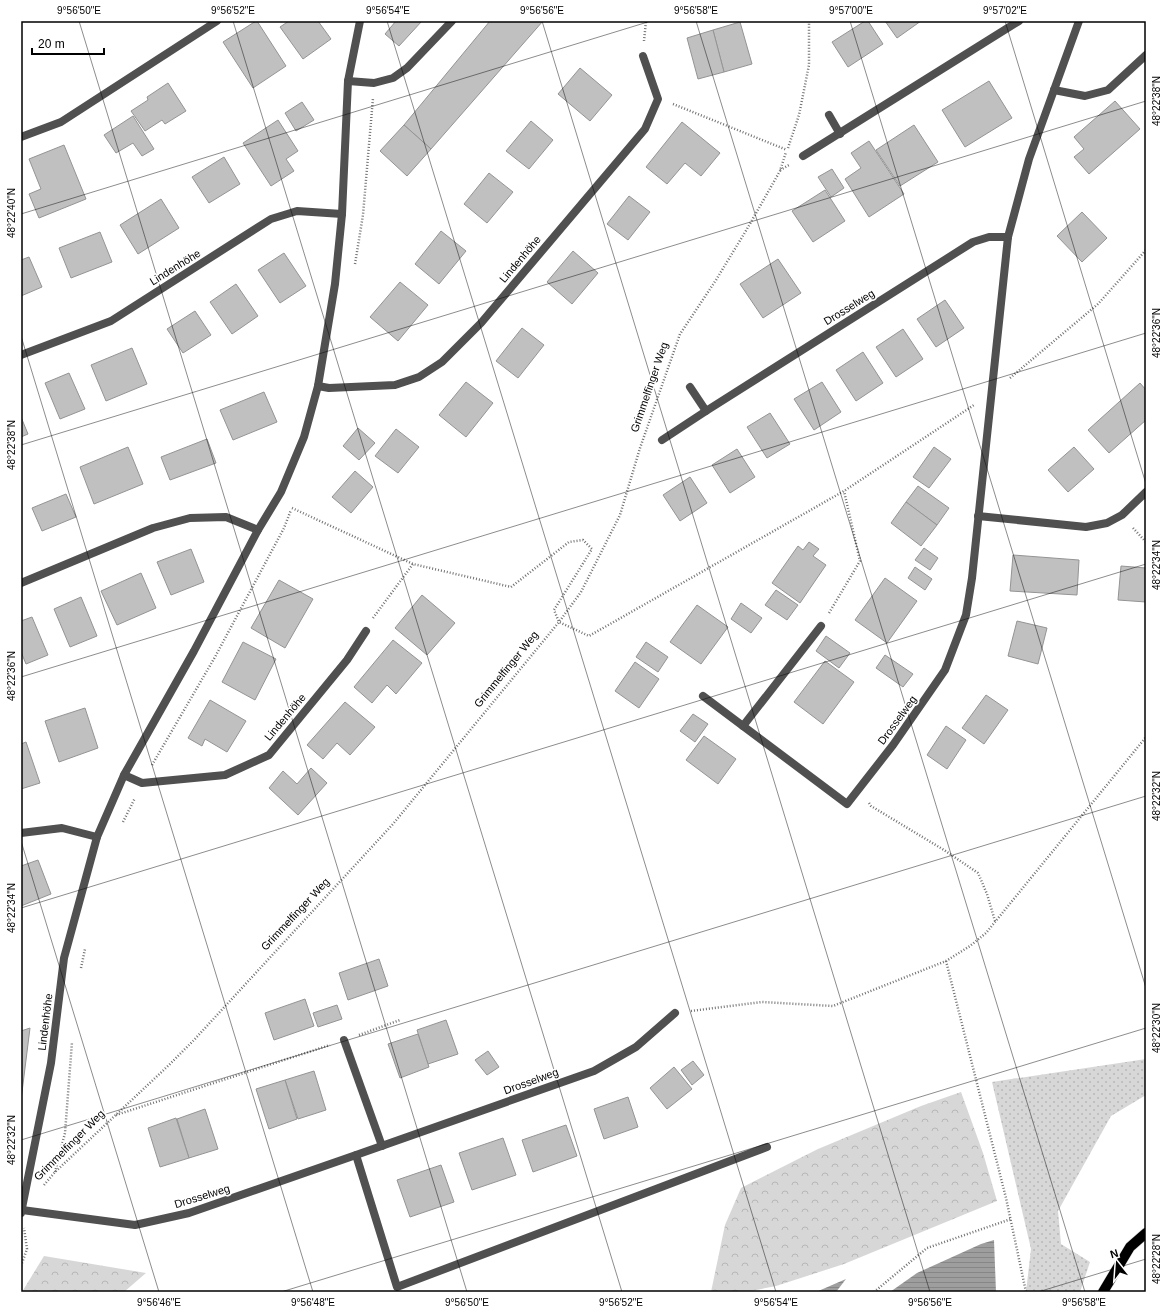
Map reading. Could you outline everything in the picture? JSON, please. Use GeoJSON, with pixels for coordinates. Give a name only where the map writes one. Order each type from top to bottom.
{"type":"FeatureCollection","features":[{"type":"Feature","properties":{"kind":"main road"},"geometry":{"type":"LineString","coordinates":[[1103,1292],[1130,1247],[1146,1233]]}},
{"type":"Feature","properties":{"kind":"street"},"geometry":{"type":"LineString","coordinates":[[21,137],[61,122],[217,21]]}},
{"type":"Feature","properties":{"kind":"street","name":"Lindenhöhe"},"geometry":{"type":"LineString","coordinates":[[21,1212],[51,1063],[64,958],[97,837],[124,775],[194,651],[258,530],[281,492],[304,437],[318,386],[335,284],[342,214],[348,81],[360,21]]}},
{"type":"Feature","properties":{"kind":"street"},"geometry":{"type":"LineString","coordinates":[[348,81],[374,83],[393,78],[407,68],[452,21]]}},
{"type":"Feature","properties":{"kind":"street"},"geometry":{"type":"LineString","coordinates":[[803,156],[1019,21]]}},
{"type":"Feature","properties":{"kind":"street","name":"Drosselweg"},"geometry":{"type":"LineString","coordinates":[[703,696],[846,804],[893,745],[945,670],[966,615],[972,578],[1008,237],[1029,159],[1079,21]]}},
{"type":"Feature","properties":{"kind":"street"},"geometry":{"type":"LineString","coordinates":[[1054,90],[1085,96],[1108,90],[1146,55]]}},
{"type":"Feature","properties":{"kind":"street"},"geometry":{"type":"LineString","coordinates":[[643,56],[658,98]]}},
{"type":"Feature","properties":{"kind":"street","name":"Lindenhöhe"},"geometry":{"type":"LineString","coordinates":[[318,386],[329,388],[395,385],[419,377],[442,362],[481,323],[645,129],[658,98]]}},
{"type":"Feature","properties":{"kind":"street"},"geometry":{"type":"LineString","coordinates":[[829,115],[840,134]]}},
{"type":"Feature","properties":{"kind":"street","name":"Lindenhöhe"},"geometry":{"type":"LineString","coordinates":[[21,355],[111,321],[271,219],[297,211],[342,214]]}},
{"type":"Feature","properties":{"kind":"street","name":"Drosselweg"},"geometry":{"type":"LineString","coordinates":[[662,440],[972,242],[989,237],[1008,237]]}},
{"type":"Feature","properties":{"kind":"street"},"geometry":{"type":"LineString","coordinates":[[690,387],[706,411]]}},
{"type":"Feature","properties":{"kind":"street"},"geometry":{"type":"LineString","coordinates":[[978,516],[1086,527],[1106,523],[1122,515],[1146,492]]}},
{"type":"Feature","properties":{"kind":"street"},"geometry":{"type":"LineString","coordinates":[[21,583],[153,528],[190,518],[226,517],[258,530]]}},
{"type":"Feature","properties":{"kind":"street"},"geometry":{"type":"LineString","coordinates":[[743,726],[821,626]]}},
{"type":"Feature","properties":{"kind":"street","name":"Lindenhöhe"},"geometry":{"type":"LineString","coordinates":[[124,775],[142,783],[225,775],[269,755],[347,660],[366,631]]}},
{"type":"Feature","properties":{"kind":"street"},"geometry":{"type":"LineString","coordinates":[[21,833],[62,828],[97,837]]}},
{"type":"Feature","properties":{"kind":"street","name":"Drosselweg"},"geometry":{"type":"LineString","coordinates":[[21,1212],[135,1225],[189,1213],[594,1070],[636,1047],[675,1013]]}},
{"type":"Feature","properties":{"kind":"street"},"geometry":{"type":"LineString","coordinates":[[344,1040],[382,1146]]}},
{"type":"Feature","properties":{"kind":"street"},"geometry":{"type":"LineString","coordinates":[[356,1155],[397,1287],[767,1147]]}},
{"type":"Feature","properties":{"kind":"path","name":"Grimmelfinger Weg"},"geometry":{"type":"LineString","coordinates":[[41,1189],[55,1172],[194,1040],[393,824],[581,592],[620,515],[640,448],[680,334],[716,280],[780,171],[799,115],[809,66],[809,21]]}},
{"type":"Feature","properties":{"kind":"path"},"geometry":{"type":"LineString","coordinates":[[658,98],[787,150]]}},
{"type":"Feature","properties":{"kind":"path"},"geometry":{"type":"LineString","coordinates":[[292,508],[413,564],[511,588],[569,542],[583,540],[592,548],[554,610],[558,622],[588,636],[844,492],[992,392],[1098,304],[1146,250]]}},
{"type":"Feature","properties":{"kind":"path"},"geometry":{"type":"LineString","coordinates":[[821,626],[860,561],[844,492]]}},
{"type":"Feature","properties":{"kind":"path"},"geometry":{"type":"LineString","coordinates":[[366,631],[413,564]]}},
{"type":"Feature","properties":{"kind":"path"},"geometry":{"type":"LineString","coordinates":[[675,1013],[762,1002],[833,1006],[946,961],[970,946],[986,933],[1146,737]]}},
{"type":"Feature","properties":{"kind":"path"},"geometry":{"type":"LineString","coordinates":[[860,786],[871,806],[944,850],[978,873],[996,921]]}},
{"type":"Feature","properties":{"kind":"path"},"geometry":{"type":"LineString","coordinates":[[946,961],[1011,1219],[1026,1292]]}},
{"type":"Feature","properties":{"kind":"path"},"geometry":{"type":"LineString","coordinates":[[113,1116],[344,1040],[400,1020]]}},
{"type":"Feature","properties":{"kind":"path"},"geometry":{"type":"LineString","coordinates":[[21,1212],[27,1249],[21,1266]]}},
{"type":"Feature","properties":{"kind":"path"},"geometry":{"type":"LineString","coordinates":[[874,1292],[927,1248],[1011,1219]]}},
{"type":"Feature","properties":{"kind":"green space"},"geometry":{"type":"Polygon","coordinates":[[[1146,1059],[1146,1095],[1111,1116],[1058,1211],[1061,1244],[1090,1262],[1080,1292],[1026,1292],[1031,1249],[992,1082],[1146,1059]]]}},
{"type":"Feature","properties":{"kind":"green space"},"geometry":{"type":"Polygon","coordinates":[[[961,1092],[983,1153],[997,1201],[844,1264],[776,1286],[746,1292],[711,1292],[725,1225],[741,1188],[818,1149],[921,1106],[961,1092]]]}},
{"type":"Feature","properties":{"kind":"green space"},"geometry":{"type":"Polygon","coordinates":[[[44,1256],[146,1273],[124,1292],[22,1292],[44,1256]]]}},
{"type":"Feature","properties":{"kind":"shaded area"},"geometry":{"type":"Polygon","coordinates":[[[994,1240],[996,1292],[890,1292],[917,1273],[981,1244],[994,1240]]]}},
{"type":"Feature","properties":{"kind":"shaded area"},"geometry":{"type":"Polygon","coordinates":[[[846,1279],[836,1292],[816,1292],[846,1279]]]}},
{"type":"Feature","properties":{"kind":"building"},"geometry":{"type":"Polygon","coordinates":[[[256,21],[286,66],[253,88],[223,42],[256,21]]]}},
{"type":"Feature","properties":{"kind":"building"},"geometry":{"type":"Polygon","coordinates":[[[289,21],[318,21],[331,39],[303,59],[280,27],[289,21]]]}},
{"type":"Feature","properties":{"kind":"building"},"geometry":{"type":"Polygon","coordinates":[[[396,21],[422,21],[399,46],[385,34],[396,21]]]}},
{"type":"Feature","properties":{"kind":"building"},"geometry":{"type":"Polygon","coordinates":[[[490,21],[543,21],[431,149],[404,125],[490,21]]]}},
{"type":"Feature","properties":{"kind":"building"},"geometry":{"type":"Polygon","coordinates":[[[865,21],[868,21],[883,44],[848,67],[832,42],[865,21]]]}},
{"type":"Feature","properties":{"kind":"building"},"geometry":{"type":"Polygon","coordinates":[[[885,21],[921,21],[897,38],[885,21]]]}},
{"type":"Feature","properties":{"kind":"building"},"geometry":{"type":"Polygon","coordinates":[[[740,22],[752,64],[724,72],[713,30],[740,22]]]}},
{"type":"Feature","properties":{"kind":"building"},"geometry":{"type":"Polygon","coordinates":[[[713,30],[724,72],[698,79],[687,38],[713,30]]]}},
{"type":"Feature","properties":{"kind":"building"},"geometry":{"type":"Polygon","coordinates":[[[580,68],[612,95],[590,121],[558,94],[580,68]]]}},
{"type":"Feature","properties":{"kind":"building"},"geometry":{"type":"Polygon","coordinates":[[[989,81],[1012,118],[965,147],[942,110],[989,81]]]}},
{"type":"Feature","properties":{"kind":"building"},"geometry":{"type":"Polygon","coordinates":[[[168,83],[186,111],[165,124],[162,120],[145,131],[131,111],[148,100],[147,97],[168,83]]]}},
{"type":"Feature","properties":{"kind":"building"},"geometry":{"type":"Polygon","coordinates":[[[1115,101],[1140,129],[1089,174],[1074,157],[1084,149],[1074,137],[1115,101]]]}},
{"type":"Feature","properties":{"kind":"building"},"geometry":{"type":"Polygon","coordinates":[[[302,102],[314,120],[296,131],[285,113],[302,102]]]}},
{"type":"Feature","properties":{"kind":"building"},"geometry":{"type":"Polygon","coordinates":[[[133,116],[154,149],[142,156],[133,143],[116,153],[104,135],[133,116]]]}},
{"type":"Feature","properties":{"kind":"building"},"geometry":{"type":"Polygon","coordinates":[[[278,120],[298,151],[286,159],[294,171],[271,186],[243,143],[278,120]]]}},
{"type":"Feature","properties":{"kind":"building"},"geometry":{"type":"Polygon","coordinates":[[[531,121],[553,140],[529,169],[506,151],[531,121]]]}},
{"type":"Feature","properties":{"kind":"building"},"geometry":{"type":"Polygon","coordinates":[[[682,122],[720,153],[701,176],[685,163],[667,184],[646,167],[682,122]]]}},
{"type":"Feature","properties":{"kind":"building"},"geometry":{"type":"Polygon","coordinates":[[[404,125],[431,149],[407,176],[380,151],[404,125]]]}},
{"type":"Feature","properties":{"kind":"building"},"geometry":{"type":"Polygon","coordinates":[[[914,125],[938,162],[900,186],[876,150],[914,125]]]}},
{"type":"Feature","properties":{"kind":"building"},"geometry":{"type":"Polygon","coordinates":[[[869,141],[904,194],[869,217],[845,179],[861,168],[851,153],[869,141]]]}},
{"type":"Feature","properties":{"kind":"building"},"geometry":{"type":"Polygon","coordinates":[[[64,145],[86,199],[39,218],[29,194],[41,189],[29,159],[64,145]]]}},
{"type":"Feature","properties":{"kind":"building"},"geometry":{"type":"Polygon","coordinates":[[[224,157],[240,184],[209,203],[192,177],[224,157]]]}},
{"type":"Feature","properties":{"kind":"building"},"geometry":{"type":"Polygon","coordinates":[[[832,169],[844,188],[831,197],[818,177],[832,169]]]}},
{"type":"Feature","properties":{"kind":"building"},"geometry":{"type":"Polygon","coordinates":[[[489,173],[513,192],[487,223],[464,204],[489,173]]]}},
{"type":"Feature","properties":{"kind":"building"},"geometry":{"type":"Polygon","coordinates":[[[825,190],[845,221],[813,242],[792,211],[825,190]]]}},
{"type":"Feature","properties":{"kind":"building"},"geometry":{"type":"Polygon","coordinates":[[[629,196],[650,212],[628,240],[607,224],[629,196]]]}},
{"type":"Feature","properties":{"kind":"building"},"geometry":{"type":"Polygon","coordinates":[[[161,199],[179,228],[138,254],[120,225],[161,199]]]}},
{"type":"Feature","properties":{"kind":"building"},"geometry":{"type":"Polygon","coordinates":[[[1082,212],[1107,238],[1082,262],[1057,236],[1082,212]]]}},
{"type":"Feature","properties":{"kind":"building"},"geometry":{"type":"Polygon","coordinates":[[[441,231],[466,251],[439,284],[415,264],[441,231]]]}},
{"type":"Feature","properties":{"kind":"building"},"geometry":{"type":"Polygon","coordinates":[[[100,232],[112,262],[71,278],[59,248],[100,232]]]}},
{"type":"Feature","properties":{"kind":"building"},"geometry":{"type":"Polygon","coordinates":[[[573,251],[598,273],[572,304],[547,282],[573,251]]]}},
{"type":"Feature","properties":{"kind":"building"},"geometry":{"type":"Polygon","coordinates":[[[284,253],[306,286],[280,303],[258,270],[284,253]]]}},
{"type":"Feature","properties":{"kind":"building"},"geometry":{"type":"Polygon","coordinates":[[[29,257],[42,287],[21,296],[21,260],[29,257]]]}},
{"type":"Feature","properties":{"kind":"building"},"geometry":{"type":"Polygon","coordinates":[[[778,259],[801,293],[763,318],[740,284],[778,259]]]}},
{"type":"Feature","properties":{"kind":"building"},"geometry":{"type":"Polygon","coordinates":[[[400,282],[428,305],[398,341],[370,317],[400,282]]]}},
{"type":"Feature","properties":{"kind":"building"},"geometry":{"type":"Polygon","coordinates":[[[236,284],[258,316],[232,334],[210,302],[236,284]]]}},
{"type":"Feature","properties":{"kind":"building"},"geometry":{"type":"Polygon","coordinates":[[[945,300],[964,328],[936,347],[917,319],[945,300]]]}},
{"type":"Feature","properties":{"kind":"building"},"geometry":{"type":"Polygon","coordinates":[[[195,311],[211,335],[183,353],[167,329],[195,311]]]}},
{"type":"Feature","properties":{"kind":"building"},"geometry":{"type":"Polygon","coordinates":[[[522,328],[544,345],[518,378],[496,361],[522,328]]]}},
{"type":"Feature","properties":{"kind":"building"},"geometry":{"type":"Polygon","coordinates":[[[903,329],[923,359],[896,377],[876,347],[903,329]]]}},
{"type":"Feature","properties":{"kind":"building"},"geometry":{"type":"Polygon","coordinates":[[[132,348],[147,384],[106,401],[91,365],[132,348]]]}},
{"type":"Feature","properties":{"kind":"building"},"geometry":{"type":"Polygon","coordinates":[[[863,352],[883,383],[856,401],[836,370],[863,352]]]}},
{"type":"Feature","properties":{"kind":"building"},"geometry":{"type":"Polygon","coordinates":[[[69,373],[85,409],[60,419],[45,383],[69,373]]]}},
{"type":"Feature","properties":{"kind":"building"},"geometry":{"type":"Polygon","coordinates":[[[466,382],[493,403],[466,437],[439,415],[466,382]]]}},
{"type":"Feature","properties":{"kind":"building"},"geometry":{"type":"Polygon","coordinates":[[[822,382],[841,412],[814,430],[794,399],[822,382]]]}},
{"type":"Feature","properties":{"kind":"building"},"geometry":{"type":"Polygon","coordinates":[[[1140,383],[1146,390],[1146,420],[1109,453],[1088,430],[1140,383]]]}},
{"type":"Feature","properties":{"kind":"building"},"geometry":{"type":"Polygon","coordinates":[[[264,392],[277,422],[233,440],[220,410],[264,392]]]}},
{"type":"Feature","properties":{"kind":"building"},"geometry":{"type":"Polygon","coordinates":[[[770,413],[790,444],[767,458],[747,427],[770,413]]]}},
{"type":"Feature","properties":{"kind":"building"},"geometry":{"type":"Polygon","coordinates":[[[21,417],[28,434],[21,437],[21,417]]]}},
{"type":"Feature","properties":{"kind":"building"},"geometry":{"type":"Polygon","coordinates":[[[358,428],[375,443],[359,460],[343,446],[358,428]]]}},
{"type":"Feature","properties":{"kind":"building"},"geometry":{"type":"Polygon","coordinates":[[[396,429],[419,447],[398,473],[375,456],[396,429]]]}},
{"type":"Feature","properties":{"kind":"building"},"geometry":{"type":"Polygon","coordinates":[[[207,439],[216,463],[170,480],[161,457],[207,439]]]}},
{"type":"Feature","properties":{"kind":"building"},"geometry":{"type":"Polygon","coordinates":[[[128,447],[143,484],[94,504],[80,467],[128,447]]]}},
{"type":"Feature","properties":{"kind":"building"},"geometry":{"type":"Polygon","coordinates":[[[934,447],[951,459],[929,488],[913,477],[934,447]]]}},
{"type":"Feature","properties":{"kind":"building"},"geometry":{"type":"Polygon","coordinates":[[[1074,447],[1094,469],[1068,492],[1048,470],[1074,447]]]}},
{"type":"Feature","properties":{"kind":"building"},"geometry":{"type":"Polygon","coordinates":[[[737,449],[755,477],[730,493],[712,465],[737,449]]]}},
{"type":"Feature","properties":{"kind":"building"},"geometry":{"type":"Polygon","coordinates":[[[355,471],[373,487],[351,513],[332,497],[355,471]]]}},
{"type":"Feature","properties":{"kind":"building"},"geometry":{"type":"Polygon","coordinates":[[[690,477],[707,503],[680,521],[663,495],[690,477]]]}},
{"type":"Feature","properties":{"kind":"building"},"geometry":{"type":"Polygon","coordinates":[[[918,486],[949,508],[937,525],[906,502],[918,486]]]}},
{"type":"Feature","properties":{"kind":"building"},"geometry":{"type":"Polygon","coordinates":[[[66,494],[76,517],[42,531],[32,508],[66,494]]]}},
{"type":"Feature","properties":{"kind":"building"},"geometry":{"type":"Polygon","coordinates":[[[906,502],[937,525],[921,546],[891,523],[906,502]]]}},
{"type":"Feature","properties":{"kind":"building"},"geometry":{"type":"Polygon","coordinates":[[[809,542],[819,549],[813,556],[826,565],[800,603],[772,583],[798,546],[803,550],[809,542]]]}},
{"type":"Feature","properties":{"kind":"building"},"geometry":{"type":"Polygon","coordinates":[[[924,548],[938,558],[930,570],[915,560],[924,548]]]}},
{"type":"Feature","properties":{"kind":"building"},"geometry":{"type":"Polygon","coordinates":[[[191,549],[204,582],[171,595],[157,562],[191,549]]]}},
{"type":"Feature","properties":{"kind":"building"},"geometry":{"type":"Polygon","coordinates":[[[1013,555],[1079,560],[1077,595],[1010,591],[1013,555]]]}},
{"type":"Feature","properties":{"kind":"building"},"geometry":{"type":"Polygon","coordinates":[[[1121,566],[1146,568],[1146,602],[1118,600],[1121,566]]]}},
{"type":"Feature","properties":{"kind":"building"},"geometry":{"type":"Polygon","coordinates":[[[915,567],[932,579],[925,590],[908,578],[915,567]]]}},
{"type":"Feature","properties":{"kind":"building"},"geometry":{"type":"Polygon","coordinates":[[[141,573],[156,608],[117,625],[101,591],[141,573]]]}},
{"type":"Feature","properties":{"kind":"building"},"geometry":{"type":"Polygon","coordinates":[[[885,578],[917,601],[887,643],[855,620],[885,578]]]}},
{"type":"Feature","properties":{"kind":"building"},"geometry":{"type":"Polygon","coordinates":[[[279,580],[313,599],[285,648],[251,628],[279,580]]]}},
{"type":"Feature","properties":{"kind":"building"},"geometry":{"type":"Polygon","coordinates":[[[776,590],[798,605],[787,620],[765,605],[776,590]]]}},
{"type":"Feature","properties":{"kind":"building"},"geometry":{"type":"Polygon","coordinates":[[[422,595],[455,623],[427,655],[395,628],[422,595]]]}},
{"type":"Feature","properties":{"kind":"building"},"geometry":{"type":"Polygon","coordinates":[[[81,597],[97,636],[70,647],[54,609],[81,597]]]}},
{"type":"Feature","properties":{"kind":"building"},"geometry":{"type":"Polygon","coordinates":[[[741,603],[762,618],[751,633],[731,619],[741,603]]]}},
{"type":"Feature","properties":{"kind":"building"},"geometry":{"type":"Polygon","coordinates":[[[697,605],[728,627],[701,664],[670,642],[697,605]]]}},
{"type":"Feature","properties":{"kind":"building"},"geometry":{"type":"Polygon","coordinates":[[[32,617],[48,655],[26,664],[21,652],[21,621],[32,617]]]}},
{"type":"Feature","properties":{"kind":"building"},"geometry":{"type":"Polygon","coordinates":[[[1017,621],[1047,628],[1038,664],[1008,656],[1017,621]]]}},
{"type":"Feature","properties":{"kind":"building"},"geometry":{"type":"Polygon","coordinates":[[[826,636],[850,653],[839,668],[816,651],[826,636]]]}},
{"type":"Feature","properties":{"kind":"building"},"geometry":{"type":"Polygon","coordinates":[[[393,640],[422,663],[396,694],[387,685],[372,703],[354,687],[393,640]]]}},
{"type":"Feature","properties":{"kind":"building"},"geometry":{"type":"Polygon","coordinates":[[[243,642],[276,659],[255,700],[222,682],[243,642]]]}},
{"type":"Feature","properties":{"kind":"building"},"geometry":{"type":"Polygon","coordinates":[[[646,642],[668,657],[658,672],[636,657],[646,642]]]}},
{"type":"Feature","properties":{"kind":"building"},"geometry":{"type":"Polygon","coordinates":[[[885,655],[913,674],[903,687],[876,668],[885,655]]]}},
{"type":"Feature","properties":{"kind":"building"},"geometry":{"type":"Polygon","coordinates":[[[825,661],[854,682],[823,724],[794,702],[825,661]]]}},
{"type":"Feature","properties":{"kind":"building"},"geometry":{"type":"Polygon","coordinates":[[[635,662],[659,679],[639,708],[615,691],[635,662]]]}},
{"type":"Feature","properties":{"kind":"building"},"geometry":{"type":"Polygon","coordinates":[[[986,695],[1008,710],[984,744],[962,728],[986,695]]]}},
{"type":"Feature","properties":{"kind":"building"},"geometry":{"type":"Polygon","coordinates":[[[210,700],[246,721],[227,752],[205,739],[202,746],[188,738],[210,700]]]}},
{"type":"Feature","properties":{"kind":"building"},"geometry":{"type":"Polygon","coordinates":[[[345,702],[375,727],[350,755],[337,743],[323,759],[307,745],[345,702]]]}},
{"type":"Feature","properties":{"kind":"building"},"geometry":{"type":"Polygon","coordinates":[[[85,708],[98,748],[59,762],[45,721],[85,708]]]}},
{"type":"Feature","properties":{"kind":"building"},"geometry":{"type":"Polygon","coordinates":[[[693,714],[708,724],[695,742],[680,731],[693,714]]]}},
{"type":"Feature","properties":{"kind":"building"},"geometry":{"type":"Polygon","coordinates":[[[946,726],[966,740],[947,769],[927,755],[946,726]]]}},
{"type":"Feature","properties":{"kind":"building"},"geometry":{"type":"Polygon","coordinates":[[[704,736],[736,759],[718,784],[686,760],[704,736]]]}},
{"type":"Feature","properties":{"kind":"building"},"geometry":{"type":"Polygon","coordinates":[[[26,742],[40,783],[21,789],[21,744],[26,742]]]}},
{"type":"Feature","properties":{"kind":"building"},"geometry":{"type":"Polygon","coordinates":[[[311,768],[327,783],[298,815],[269,788],[283,771],[297,784],[311,768]]]}},
{"type":"Feature","properties":{"kind":"building"},"geometry":{"type":"Polygon","coordinates":[[[38,860],[51,894],[21,906],[21,866],[38,860]]]}},
{"type":"Feature","properties":{"kind":"building"},"geometry":{"type":"Polygon","coordinates":[[[379,959],[388,986],[348,1000],[339,973],[379,959]]]}},
{"type":"Feature","properties":{"kind":"building"},"geometry":{"type":"Polygon","coordinates":[[[305,999],[314,1026],[274,1040],[265,1013],[305,999]]]}},
{"type":"Feature","properties":{"kind":"building"},"geometry":{"type":"Polygon","coordinates":[[[337,1005],[342,1019],[318,1027],[313,1013],[337,1005]]]}},
{"type":"Feature","properties":{"kind":"building"},"geometry":{"type":"Polygon","coordinates":[[[446,1020],[458,1054],[428,1064],[417,1030],[446,1020]]]}},
{"type":"Feature","properties":{"kind":"building"},"geometry":{"type":"Polygon","coordinates":[[[30,1028],[21,1100],[21,1031],[30,1028]]]}},
{"type":"Feature","properties":{"kind":"building"},"geometry":{"type":"Polygon","coordinates":[[[418,1034],[429,1067],[400,1078],[388,1044],[418,1034]]]}},
{"type":"Feature","properties":{"kind":"building"},"geometry":{"type":"Polygon","coordinates":[[[488,1051],[499,1067],[487,1075],[475,1060],[488,1051]]]}},
{"type":"Feature","properties":{"kind":"building"},"geometry":{"type":"Polygon","coordinates":[[[693,1061],[704,1075],[692,1085],[681,1070],[693,1061]]]}},
{"type":"Feature","properties":{"kind":"building"},"geometry":{"type":"Polygon","coordinates":[[[674,1067],[692,1089],[667,1109],[650,1088],[674,1067]]]}},
{"type":"Feature","properties":{"kind":"building"},"geometry":{"type":"Polygon","coordinates":[[[314,1071],[326,1110],[298,1119],[285,1080],[314,1071]]]}},
{"type":"Feature","properties":{"kind":"building"},"geometry":{"type":"Polygon","coordinates":[[[285,1080],[297,1119],[269,1129],[256,1089],[285,1080]]]}},
{"type":"Feature","properties":{"kind":"building"},"geometry":{"type":"Polygon","coordinates":[[[628,1097],[638,1127],[604,1139],[594,1109],[628,1097]]]}},
{"type":"Feature","properties":{"kind":"building"},"geometry":{"type":"Polygon","coordinates":[[[205,1109],[218,1149],[189,1158],[177,1119],[205,1109]]]}},
{"type":"Feature","properties":{"kind":"building"},"geometry":{"type":"Polygon","coordinates":[[[176,1118],[189,1158],[160,1167],[148,1128],[176,1118]]]}},
{"type":"Feature","properties":{"kind":"building"},"geometry":{"type":"Polygon","coordinates":[[[566,1125],[577,1156],[533,1172],[522,1140],[566,1125]]]}},
{"type":"Feature","properties":{"kind":"building"},"geometry":{"type":"Polygon","coordinates":[[[503,1138],[516,1175],[472,1190],[459,1153],[503,1138]]]}},
{"type":"Feature","properties":{"kind":"building"},"geometry":{"type":"Polygon","coordinates":[[[441,1165],[454,1202],[410,1217],[397,1180],[441,1165]]]}}]}
